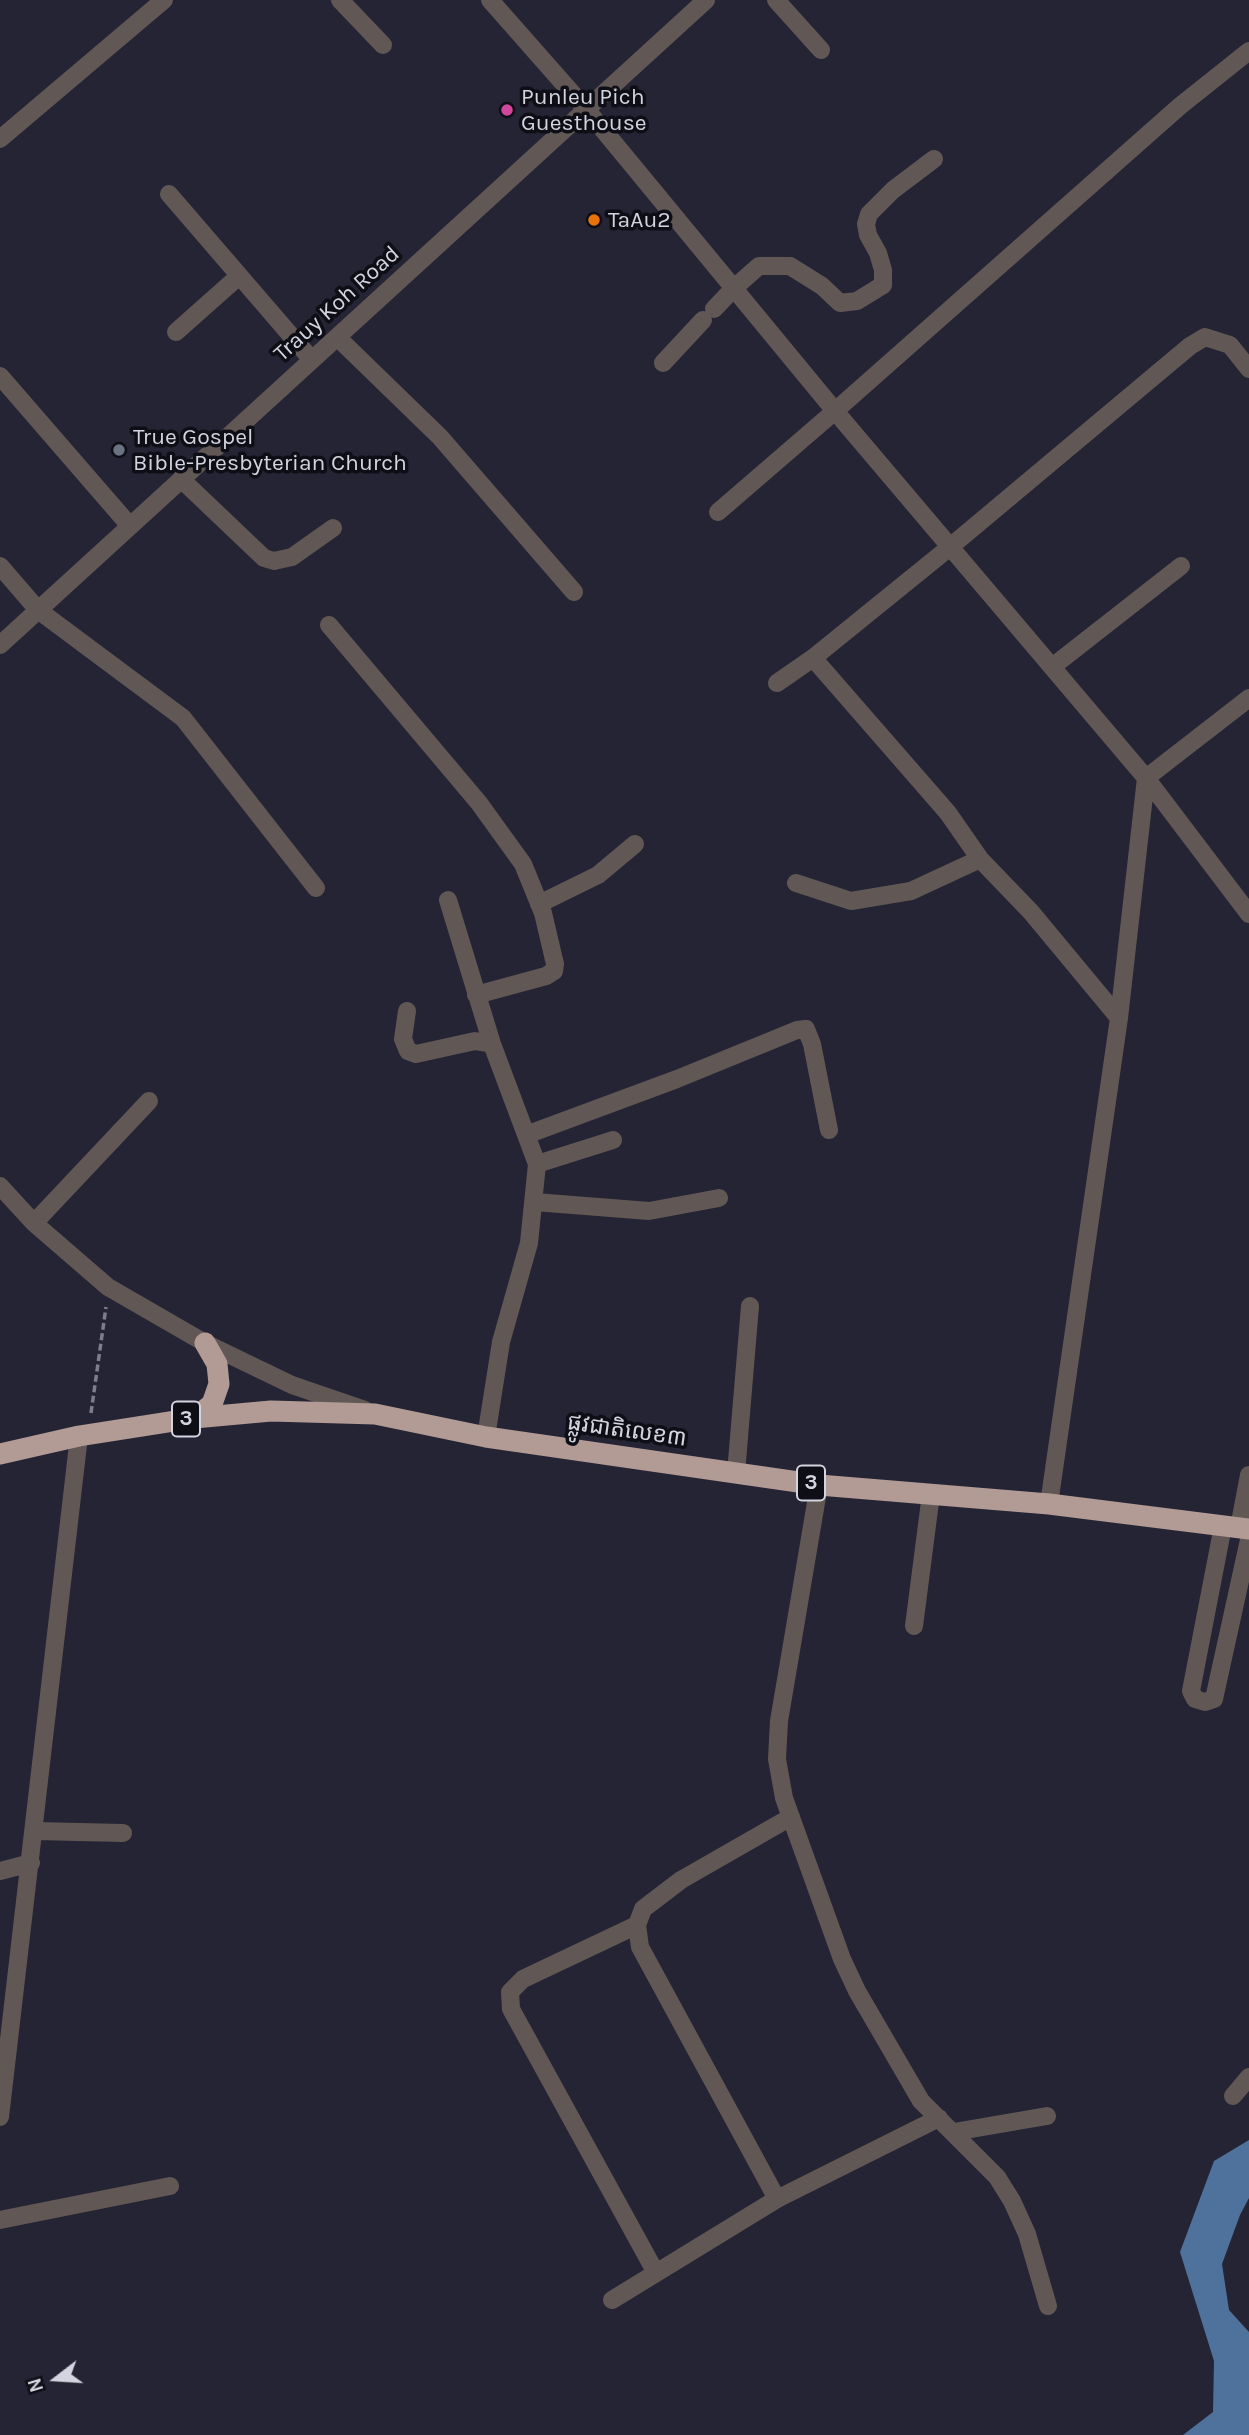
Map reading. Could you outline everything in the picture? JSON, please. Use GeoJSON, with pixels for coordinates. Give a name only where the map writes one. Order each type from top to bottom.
{"type":"FeatureCollection","features":[{"type":"Feature","properties":{"kind":"highway"},"geometry":{"type":"LineString","coordinates":[[194,1418],[212,1404],[219,1384],[217,1364],[205,1343]]}},
{"type":"Feature","properties":{"kind":"highway","name":"ផ្លូវជាតិលេខ៣"},"geometry":{"type":"LineString","coordinates":[[0,1454],[84,1435],[194,1418],[271,1411],[375,1414],[486,1437],[819,1485],[1049,1504],[1240,1531]]}},
{"type":"Feature","properties":{"kind":"street"},"geometry":{"type":"LineString","coordinates":[[0,139],[164,0]]}},
{"type":"Feature","properties":{"kind":"street"},"geometry":{"type":"LineString","coordinates":[[340,0],[383,45]]}},
{"type":"Feature","properties":{"kind":"street"},"geometry":{"type":"LineString","coordinates":[[490,0],[586,109],[835,411],[1146,778],[1249,914]]}},
{"type":"Feature","properties":{"kind":"street","name":"Trauy Koh Road"},"geometry":{"type":"LineString","coordinates":[[0,645],[706,0]]}},
{"type":"Feature","properties":{"kind":"street"},"geometry":{"type":"LineString","coordinates":[[776,0],[821,51]]}},
{"type":"Feature","properties":{"kind":"street"},"geometry":{"type":"LineString","coordinates":[[718,512],[1180,106],[1249,51]]}},
{"type":"Feature","properties":{"kind":"street"},"geometry":{"type":"LineString","coordinates":[[663,363],[734,288],[759,266],[790,266],[822,286],[840,303],[857,301],[883,285],[881,261],[868,235],[866,224],[869,214],[893,190],[934,159]]}},
{"type":"Feature","properties":{"kind":"street"},"geometry":{"type":"LineString","coordinates":[[169,194],[312,360]]}},
{"type":"Feature","properties":{"kind":"street"},"geometry":{"type":"LineString","coordinates":[[176,332],[239,276]]}},
{"type":"Feature","properties":{"kind":"street"},"geometry":{"type":"LineString","coordinates":[[337,337],[440,437],[574,592]]}},
{"type":"Feature","properties":{"kind":"street"},"geometry":{"type":"LineString","coordinates":[[777,684],[950,547],[1190,346],[1205,337],[1230,345],[1249,369]]}},
{"type":"Feature","properties":{"kind":"street"},"geometry":{"type":"LineString","coordinates":[[0,376],[130,526]]}},
{"type":"Feature","properties":{"kind":"street"},"geometry":{"type":"LineString","coordinates":[[181,480],[264,558],[274,561],[292,557],[333,528]]}},
{"type":"Feature","properties":{"kind":"street"},"geometry":{"type":"LineString","coordinates":[[0,566],[38,610],[183,718],[316,888]]}},
{"type":"Feature","properties":{"kind":"street"},"geometry":{"type":"LineString","coordinates":[[1052,667],[1181,566]]}},
{"type":"Feature","properties":{"kind":"street"},"geometry":{"type":"LineString","coordinates":[[329,625],[479,803],[523,864],[539,904],[555,964],[554,971],[545,976],[476,995]]}},
{"type":"Feature","properties":{"kind":"street"},"geometry":{"type":"LineString","coordinates":[[813,658],[948,813],[980,859],[1031,912],[1119,1018]]}},
{"type":"Feature","properties":{"kind":"street"},"geometry":{"type":"LineString","coordinates":[[1049,1504],[1119,1018],[1146,778],[1249,698]]}},
{"type":"Feature","properties":{"kind":"street"},"geometry":{"type":"LineString","coordinates":[[539,904],[598,875],[635,844]]}},
{"type":"Feature","properties":{"kind":"street"},"geometry":{"type":"LineString","coordinates":[[796,883],[851,901],[911,891],[980,859]]}},
{"type":"Feature","properties":{"kind":"street"},"geometry":{"type":"LineString","coordinates":[[448,900],[492,1044],[537,1164],[529,1243],[501,1342],[486,1437]]}},
{"type":"Feature","properties":{"kind":"street"},"geometry":{"type":"LineString","coordinates":[[407,1012],[403,1039],[408,1051],[416,1054],[474,1041],[492,1044]]}},
{"type":"Feature","properties":{"kind":"street"},"geometry":{"type":"LineString","coordinates":[[526,1135],[677,1079],[797,1030],[806,1029],[813,1044],[829,1130]]}},
{"type":"Feature","properties":{"kind":"street"},"geometry":{"type":"LineString","coordinates":[[34,1223],[149,1101]]}},
{"type":"Feature","properties":{"kind":"street"},"geometry":{"type":"LineString","coordinates":[[537,1164],[613,1140]]}},
{"type":"Feature","properties":{"kind":"street"},"geometry":{"type":"LineString","coordinates":[[0,1186],[34,1223],[108,1287],[205,1343],[292,1385],[375,1414]]}},
{"type":"Feature","properties":{"kind":"street"},"geometry":{"type":"LineString","coordinates":[[535,1202],[649,1211],[719,1198]]}},
{"type":"Feature","properties":{"kind":"street"},"geometry":{"type":"LineString","coordinates":[[736,1473],[750,1306]]}},
{"type":"Feature","properties":{"kind":"street"},"geometry":{"type":"LineString","coordinates":[[0,2117],[6,2011],[31,1863],[84,1435]]}},
{"type":"Feature","properties":{"kind":"street"},"geometry":{"type":"LineString","coordinates":[[1240,1531],[1191,1691],[1195,1699],[1205,1702],[1214,1699],[1249,1475]]}},
{"type":"Feature","properties":{"kind":"street"},"geometry":{"type":"LineString","coordinates":[[819,1485],[779,1721],[777,1759],[784,1798],[842,1959],[857,1992],[921,2101],[997,2177],[1012,2201],[1027,2234],[1048,2306]]}},
{"type":"Feature","properties":{"kind":"street"},"geometry":{"type":"LineString","coordinates":[[914,1626],[930,1494]]}},
{"type":"Feature","properties":{"kind":"street"},"geometry":{"type":"LineString","coordinates":[[777,2199],[640,1947],[637,1925],[643,1909],[681,1880],[791,1817]]}},
{"type":"Feature","properties":{"kind":"street"},"geometry":{"type":"LineString","coordinates":[[35,1831],[123,1833]]}},
{"type":"Feature","properties":{"kind":"street"},"geometry":{"type":"LineString","coordinates":[[0,1871],[31,1863]]}},
{"type":"Feature","properties":{"kind":"street"},"geometry":{"type":"LineString","coordinates":[[637,1925],[523,1979],[510,1992],[511,2009],[656,2273]]}},
{"type":"Feature","properties":{"kind":"street"},"geometry":{"type":"LineString","coordinates":[[1233,2096],[1249,2077]]}},
{"type":"Feature","properties":{"kind":"street"},"geometry":{"type":"LineString","coordinates":[[954,2133],[1047,2116]]}},
{"type":"Feature","properties":{"kind":"street"},"geometry":{"type":"LineString","coordinates":[[612,2300],[777,2199],[939,2118]]}},
{"type":"Feature","properties":{"kind":"street"},"geometry":{"type":"LineString","coordinates":[[0,2220],[170,2186]]}},
{"type":"Feature","properties":{"kind":"path"},"geometry":{"type":"LineString","coordinates":[[84,1435],[108,1287]]}},
{"type":"Feature","properties":{"kind":"water"},"geometry":{"type":"Polygon","coordinates":[[[1249,2140],[1249,2198],[1222,2264],[1229,2310],[1249,2332],[1249,2435],[1183,2435],[1213,2412],[1214,2361],[1180,2252],[1214,2161],[1249,2140]]]}},
{"type":"Feature","properties":{"kind":"place","name":"Punleu Pich Guesthouse"},"geometry":{"type":"Point","coordinates":[507,110]}},
{"type":"Feature","properties":{"kind":"place","name":"TaAu2"},"geometry":{"type":"Point","coordinates":[594,220]}},
{"type":"Feature","properties":{"kind":"place","name":"True Gospel Bible-Presbyterian Church"},"geometry":{"type":"Point","coordinates":[119,450]}}]}
